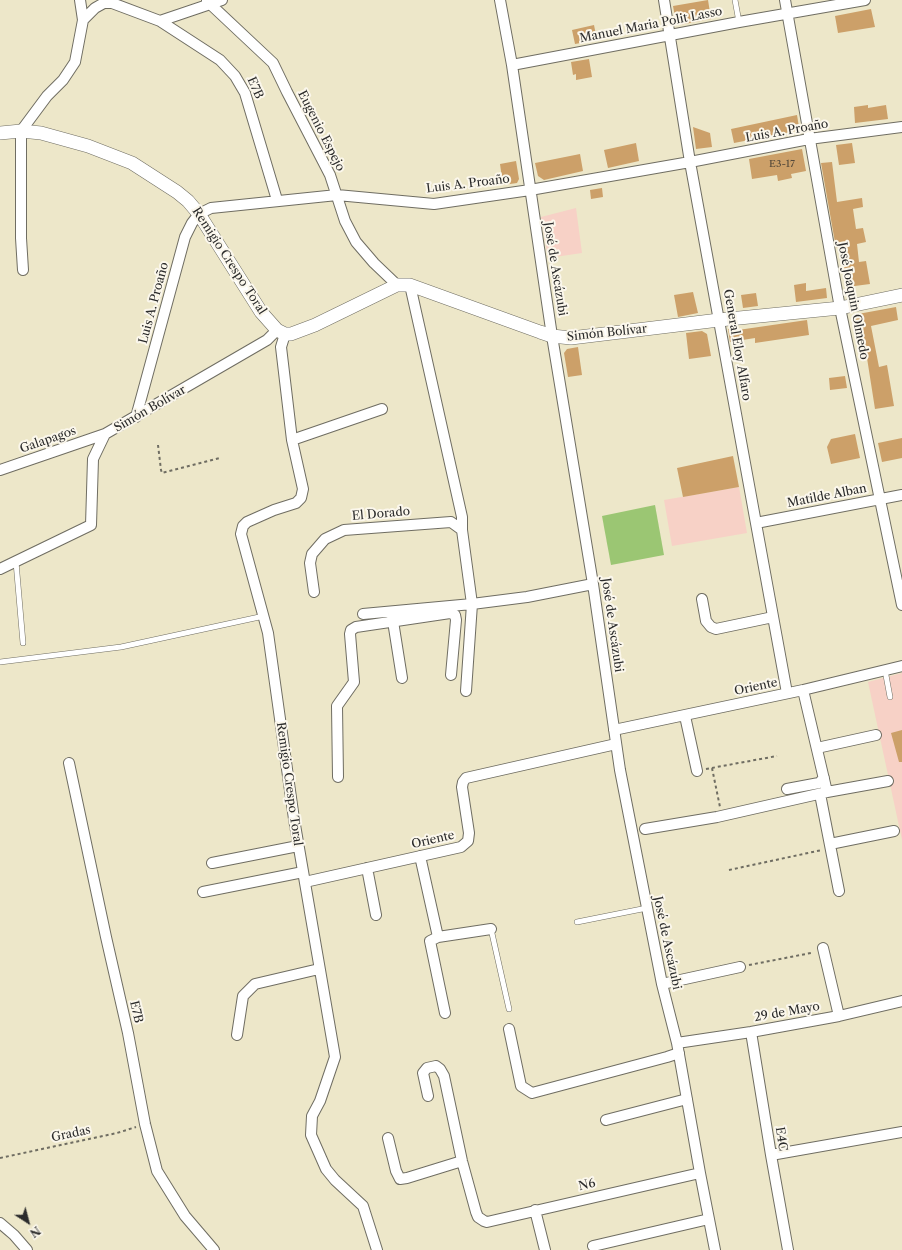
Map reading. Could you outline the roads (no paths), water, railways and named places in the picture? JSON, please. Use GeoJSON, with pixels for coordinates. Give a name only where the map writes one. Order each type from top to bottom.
{"type":"FeatureCollection","features":[{"type":"Feature","properties":{"kind":"street"},"geometry":{"type":"LineString","coordinates":[[23,270],[21,223],[21,131],[47,96],[63,80],[75,62],[83,20],[80,0]]}},
{"type":"Feature","properties":{"kind":"street"},"geometry":{"type":"LineString","coordinates":[[160,21],[208,2],[222,0]]}},
{"type":"Feature","properties":{"kind":"street","name":"José de Ascázubi"},"geometry":{"type":"LineString","coordinates":[[500,0],[512,65],[552,336],[593,584],[620,770],[662,984],[678,1048],[715,1250]]}},
{"type":"Feature","properties":{"kind":"street","name":"General Eloy Alfaro"},"geometry":{"type":"LineString","coordinates":[[664,0],[690,162],[787,693]]}},
{"type":"Feature","properties":{"kind":"street","name":"José Joaquin Olmedo"},"geometry":{"type":"LineString","coordinates":[[785,0],[840,308],[902,605]]}},
{"type":"Feature","properties":{"kind":"street","name":"Manuel Maria Polit Lasso"},"geometry":{"type":"LineString","coordinates":[[512,65],[865,0]]}},
{"type":"Feature","properties":{"kind":"street","name":"Eugenio Espejo"},"geometry":{"type":"LineString","coordinates":[[208,2],[273,63],[330,175],[345,221],[356,242],[374,263],[404,285]]}},
{"type":"Feature","properties":{"kind":"street","name":"E7B"},"geometry":{"type":"LineString","coordinates":[[83,20],[95,8],[104,3],[112,3],[160,21],[220,60],[235,76],[245,93],[277,200]]}},
{"type":"Feature","properties":{"kind":"street","name":"Luis A. Proaño"},"geometry":{"type":"LineString","coordinates":[[136,417],[185,237],[192,223],[199,214],[211,208],[337,195],[434,204],[530,190],[690,162],[809,139],[902,127]]}},
{"type":"Feature","properties":{"kind":"street","name":"Remigio Crespo Toral"},"geometry":{"type":"LineString","coordinates":[[0,132],[21,131],[41,133],[88,146],[132,163],[178,192],[199,214],[261,312],[281,332],[281,347],[292,440],[303,489],[301,498],[296,502],[247,522],[243,526],[241,534],[268,633],[298,846],[334,1057],[320,1101],[312,1116],[311,1135],[326,1169],[335,1180],[363,1206],[377,1250]]}},
{"type":"Feature","properties":{"kind":"street"},"geometry":{"type":"LineString","coordinates":[[404,285],[462,517],[462,530],[472,604],[466,691]]}},
{"type":"Feature","properties":{"kind":"street","name":"Simón Bolívar"},"geometry":{"type":"LineString","coordinates":[[0,569],[91,525],[93,459],[105,434],[281,332],[291,334],[315,325],[404,285],[552,336],[571,338],[719,320],[840,308],[902,295]]}},
{"type":"Feature","properties":{"kind":"street"},"geometry":{"type":"LineString","coordinates":[[292,440],[382,409]]}},
{"type":"Feature","properties":{"kind":"street","name":"Galapagos"},"geometry":{"type":"LineString","coordinates":[[0,470],[105,434]]}},
{"type":"Feature","properties":{"kind":"street","name":"Matilde Alban"},"geometry":{"type":"LineString","coordinates":[[756,523],[902,495]]}},
{"type":"Feature","properties":{"kind":"street","name":"El Dorado"},"geometry":{"type":"LineString","coordinates":[[314,592],[310,563],[312,554],[325,539],[344,530],[451,522],[462,530]]}},
{"type":"Feature","properties":{"kind":"street"},"geometry":{"type":"LineString","coordinates":[[338,777],[337,706],[354,682],[350,634],[351,630],[356,627],[393,616],[527,597],[593,584]]}},
{"type":"Feature","properties":{"kind":"street"},"geometry":{"type":"LineString","coordinates":[[702,599],[706,621],[711,627],[716,629],[773,617]]}},
{"type":"Feature","properties":{"kind":"street"},"geometry":{"type":"LineString","coordinates":[[363,614],[393,616],[450,613],[455,616],[456,620],[451,675]]}},
{"type":"Feature","properties":{"kind":"street"},"geometry":{"type":"LineString","coordinates":[[393,616],[402,678]]}},
{"type":"Feature","properties":{"kind":"street","name":"Oriente"},"geometry":{"type":"LineString","coordinates":[[614,730],[803,690],[902,666]]}},
{"type":"Feature","properties":{"kind":"street"},"geometry":{"type":"LineString","coordinates":[[803,690],[824,778],[824,793],[830,846],[839,891]]}},
{"type":"Feature","properties":{"kind":"street"},"geometry":{"type":"LineString","coordinates":[[684,716],[697,771]]}},
{"type":"Feature","properties":{"kind":"street"},"geometry":{"type":"LineString","coordinates":[[817,748],[876,735]]}},
{"type":"Feature","properties":{"kind":"street","name":"Oriente"},"geometry":{"type":"LineString","coordinates":[[203,892],[367,868],[464,846],[468,841],[469,833],[462,785],[466,778],[616,744]]}},
{"type":"Feature","properties":{"kind":"street","name":"E7B"},"geometry":{"type":"LineString","coordinates":[[70,763],[106,937],[128,1033],[145,1124],[157,1171],[185,1216],[214,1250]]}},
{"type":"Feature","properties":{"kind":"street"},"geometry":{"type":"LineString","coordinates":[[787,789],[819,783],[824,778]]}},
{"type":"Feature","properties":{"kind":"street"},"geometry":{"type":"LineString","coordinates":[[645,829],[721,816],[824,793],[888,781]]}},
{"type":"Feature","properties":{"kind":"street"},"geometry":{"type":"LineString","coordinates":[[830,846],[894,832]]}},
{"type":"Feature","properties":{"kind":"street"},"geometry":{"type":"LineString","coordinates":[[212,863],[298,846]]}},
{"type":"Feature","properties":{"kind":"street"},"geometry":{"type":"LineString","coordinates":[[420,856],[438,937]]}},
{"type":"Feature","properties":{"kind":"street"},"geometry":{"type":"LineString","coordinates":[[367,868],[376,915]]}},
{"type":"Feature","properties":{"kind":"street"},"geometry":{"type":"LineString","coordinates":[[445,1013],[430,941],[438,937],[491,929]]}},
{"type":"Feature","properties":{"kind":"street"},"geometry":{"type":"LineString","coordinates":[[823,948],[839,1016]]}},
{"type":"Feature","properties":{"kind":"street"},"geometry":{"type":"LineString","coordinates":[[662,984],[740,967]]}},
{"type":"Feature","properties":{"kind":"street"},"geometry":{"type":"LineString","coordinates":[[237,1035],[243,996],[255,984],[319,969]]}},
{"type":"Feature","properties":{"kind":"street","name":"29 de Mayo"},"geometry":{"type":"LineString","coordinates":[[509,1029],[521,1086],[532,1093],[667,1057],[678,1048],[751,1032],[839,1016],[902,1001]]}},
{"type":"Feature","properties":{"kind":"street","name":"E4C"},"geometry":{"type":"LineString","coordinates":[[751,1032],[788,1250]]}},
{"type":"Feature","properties":{"kind":"street"},"geometry":{"type":"LineString","coordinates":[[388,1138],[396,1171],[400,1179],[462,1161],[444,1076],[440,1069],[436,1066],[427,1068],[423,1073],[428,1096]]}},
{"type":"Feature","properties":{"kind":"street"},"geometry":{"type":"LineString","coordinates":[[606,1120],[687,1099]]}},
{"type":"Feature","properties":{"kind":"street"},"geometry":{"type":"LineString","coordinates":[[771,1155],[902,1132]]}},
{"type":"Feature","properties":{"kind":"street","name":"N6"},"geometry":{"type":"LineString","coordinates":[[462,1161],[476,1212],[481,1220],[487,1222],[700,1173]]}},
{"type":"Feature","properties":{"kind":"street"},"geometry":{"type":"LineString","coordinates":[[535,1210],[545,1250]]}},
{"type":"Feature","properties":{"kind":"street"},"geometry":{"type":"LineString","coordinates":[[593,1246],[709,1219]]}},
{"type":"Feature","properties":{"kind":"street"},"geometry":{"type":"LineString","coordinates":[[0,1223],[14,1235],[27,1250]]}},
{"type":"Feature","properties":{"kind":"lane"},"geometry":{"type":"LineString","coordinates":[[735,0],[739,22]]}},
{"type":"Feature","properties":{"kind":"lane"},"geometry":{"type":"LineString","coordinates":[[16,562],[23,643]]}},
{"type":"Feature","properties":{"kind":"lane"},"geometry":{"type":"LineString","coordinates":[[0,662],[121,647],[264,616]]}},
{"type":"Feature","properties":{"kind":"lane"},"geometry":{"type":"LineString","coordinates":[[885,670],[890,697]]}},
{"type":"Feature","properties":{"kind":"lane"},"geometry":{"type":"LineString","coordinates":[[577,922],[647,908]]}},
{"type":"Feature","properties":{"kind":"lane"},"geometry":{"type":"LineString","coordinates":[[491,929],[509,1009]]}}]}
